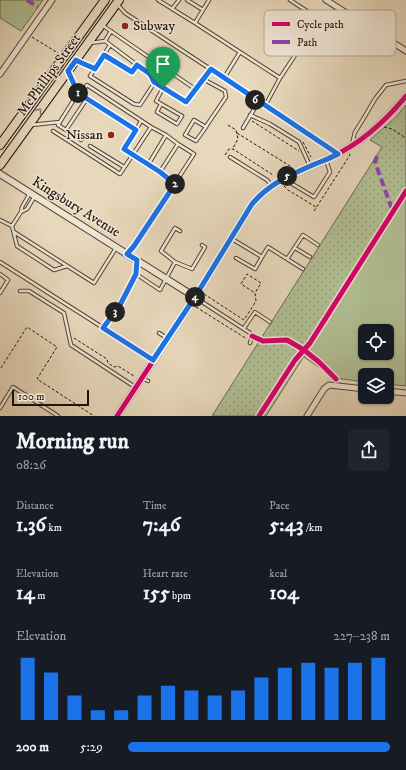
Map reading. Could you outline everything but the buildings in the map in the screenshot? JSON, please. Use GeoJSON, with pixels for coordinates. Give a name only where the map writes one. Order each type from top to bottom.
{"type":"FeatureCollection","features":[{"type":"Feature","properties":{"kind":"main road","name":"McPhillips Street"},"geometry":{"type":"LineString","coordinates":[[0,146],[104,0]]}},
{"type":"Feature","properties":{"kind":"main road","name":"McPhillips Street"},"geometry":{"type":"LineString","coordinates":[[0,165],[76,60],[115,1]]}},
{"type":"Feature","properties":{"kind":"main road"},"geometry":{"type":"LineString","coordinates":[[86,25],[95,32]]}},
{"type":"Feature","properties":{"kind":"street"},"geometry":{"type":"LineString","coordinates":[[0,74],[52,0]]}},
{"type":"Feature","properties":{"kind":"street"},"geometry":{"type":"LineString","coordinates":[[326,0],[342,10]]}},
{"type":"Feature","properties":{"kind":"street"},"geometry":{"type":"LineString","coordinates":[[396,45],[406,51]]}},
{"type":"Feature","properties":{"kind":"street"},"geometry":{"type":"LineString","coordinates":[[117,416],[195,297],[252,204],[271,185],[287,176],[326,160],[352,145],[393,111],[406,96]]}},
{"type":"Feature","properties":{"kind":"street","name":"Kingsbury Avenue"},"geometry":{"type":"LineString","coordinates":[[0,174],[195,297]]}},
{"type":"Feature","properties":{"kind":"street"},"geometry":{"type":"LineString","coordinates":[[307,416],[324,389],[329,386],[358,388]]}},
{"type":"Feature","properties":{"kind":"street"},"geometry":{"type":"LineString","coordinates":[[394,392],[406,393]]}},
{"type":"Feature","properties":{"kind":"lane"},"geometry":{"type":"LineString","coordinates":[[158,0],[280,78]]}},
{"type":"Feature","properties":{"kind":"lane"},"geometry":{"type":"LineString","coordinates":[[172,9],[179,0]]}},
{"type":"Feature","properties":{"kind":"lane"},"geometry":{"type":"LineString","coordinates":[[187,0],[203,10]]}},
{"type":"Feature","properties":{"kind":"lane"},"geometry":{"type":"LineString","coordinates":[[195,23],[209,0]]}},
{"type":"Feature","properties":{"kind":"lane"},"geometry":{"type":"LineString","coordinates":[[290,0],[305,10]]}},
{"type":"Feature","properties":{"kind":"lane"},"geometry":{"type":"LineString","coordinates":[[115,1],[125,13],[338,154]]}},
{"type":"Feature","properties":{"kind":"lane"},"geometry":{"type":"LineString","coordinates":[[101,24],[195,89]]}},
{"type":"Feature","properties":{"kind":"lane"},"geometry":{"type":"LineString","coordinates":[[104,42],[111,31]]}},
{"type":"Feature","properties":{"kind":"lane"},"geometry":{"type":"LineString","coordinates":[[87,43],[104,42],[110,45],[150,74],[155,82],[163,88],[186,102],[211,69]]}},
{"type":"Feature","properties":{"kind":"lane"},"geometry":{"type":"LineString","coordinates":[[110,45],[90,76],[134,104],[140,105],[155,82]]}},
{"type":"Feature","properties":{"kind":"lane"},"geometry":{"type":"LineString","coordinates":[[224,78],[240,52]]}},
{"type":"Feature","properties":{"kind":"lane"},"geometry":{"type":"LineString","coordinates":[[104,55],[132,72],[137,65]]}},
{"type":"Feature","properties":{"kind":"lane"},"geometry":{"type":"LineString","coordinates":[[265,106],[280,78],[295,56]]}},
{"type":"Feature","properties":{"kind":"lane"},"geometry":{"type":"LineString","coordinates":[[76,60],[95,69]]}},
{"type":"Feature","properties":{"kind":"lane"},"geometry":{"type":"LineString","coordinates":[[68,71],[78,93],[86,100],[136,130]]}},
{"type":"Feature","properties":{"kind":"lane"},"geometry":{"type":"LineString","coordinates":[[203,79],[225,92],[226,97],[206,127],[196,141],[185,135],[194,120],[206,127]]}},
{"type":"Feature","properties":{"kind":"lane"},"geometry":{"type":"LineString","coordinates":[[352,145],[356,132],[362,121],[375,99],[386,85],[406,81]]}},
{"type":"Feature","properties":{"kind":"lane"},"geometry":{"type":"LineString","coordinates":[[81,140],[58,125],[78,93],[83,91],[87,85],[194,154],[134,246],[127,254]]}},
{"type":"Feature","properties":{"kind":"lane"},"geometry":{"type":"LineString","coordinates":[[161,104],[157,112],[177,124],[182,116],[156,100],[163,88]]}},
{"type":"Feature","properties":{"kind":"lane"},"geometry":{"type":"LineString","coordinates":[[66,130],[86,100]]}},
{"type":"Feature","properties":{"kind":"lane"},"geometry":{"type":"LineString","coordinates":[[243,128],[256,106]]}},
{"type":"Feature","properties":{"kind":"lane"},"geometry":{"type":"LineString","coordinates":[[250,115],[270,124],[299,142],[310,166]]}},
{"type":"Feature","properties":{"kind":"lane"},"geometry":{"type":"LineString","coordinates":[[141,121],[124,149],[160,172],[175,184]]}},
{"type":"Feature","properties":{"kind":"lane"},"geometry":{"type":"LineString","coordinates":[[29,125],[60,122]]}},
{"type":"Feature","properties":{"kind":"lane"},"geometry":{"type":"LineString","coordinates":[[53,131],[120,174],[151,127]]}},
{"type":"Feature","properties":{"kind":"lane"},"geometry":{"type":"LineString","coordinates":[[148,165],[166,135]]}},
{"type":"Feature","properties":{"kind":"lane"},"geometry":{"type":"LineString","coordinates":[[160,172],[178,144]]}},
{"type":"Feature","properties":{"kind":"lane"},"geometry":{"type":"LineString","coordinates":[[90,146],[124,167]]}},
{"type":"Feature","properties":{"kind":"lane"},"geometry":{"type":"LineString","coordinates":[[230,157],[266,180],[271,185]]}},
{"type":"Feature","properties":{"kind":"lane"},"geometry":{"type":"LineString","coordinates":[[287,176],[290,182],[314,197],[330,172],[326,160]]}},
{"type":"Feature","properties":{"kind":"lane"},"geometry":{"type":"LineString","coordinates":[[12,226],[21,212],[22,206],[33,194]]}},
{"type":"Feature","properties":{"kind":"lane"},"geometry":{"type":"LineString","coordinates":[[21,212],[27,209],[33,194]]}},
{"type":"Feature","properties":{"kind":"lane"},"geometry":{"type":"LineString","coordinates":[[0,220],[12,226],[17,246],[54,270],[68,266]]}},
{"type":"Feature","properties":{"kind":"lane"},"geometry":{"type":"LineString","coordinates":[[180,232],[175,228],[160,251],[175,262],[192,269],[205,247],[202,245]]}},
{"type":"Feature","properties":{"kind":"lane"},"geometry":{"type":"LineString","coordinates":[[14,232],[94,282],[117,247]]}},
{"type":"Feature","properties":{"kind":"lane"},"geometry":{"type":"LineString","coordinates":[[287,259],[303,235],[318,245]]}},
{"type":"Feature","properties":{"kind":"lane"},"geometry":{"type":"LineString","coordinates":[[231,239],[262,257]]}},
{"type":"Feature","properties":{"kind":"lane"},"geometry":{"type":"LineString","coordinates":[[236,258],[255,269],[268,247],[303,269]]}},
{"type":"Feature","properties":{"kind":"lane"},"geometry":{"type":"LineString","coordinates":[[295,248],[310,257]]}},
{"type":"Feature","properties":{"kind":"lane"},"geometry":{"type":"LineString","coordinates":[[103,328],[120,305],[136,274],[137,260]]}},
{"type":"Feature","properties":{"kind":"lane"},"geometry":{"type":"LineString","coordinates":[[0,262],[153,360]]}},
{"type":"Feature","properties":{"kind":"lane"},"geometry":{"type":"LineString","coordinates":[[136,274],[160,290],[175,262]]}},
{"type":"Feature","properties":{"kind":"lane"},"geometry":{"type":"LineString","coordinates":[[0,274],[8,280],[0,293]]}},
{"type":"Feature","properties":{"kind":"lane"},"geometry":{"type":"LineString","coordinates":[[20,291],[29,290],[64,313],[71,345],[135,387]]}},
{"type":"Feature","properties":{"kind":"lane","name":"Kingsbury Avenue"},"geometry":{"type":"LineString","coordinates":[[195,297],[244,328]]}},
{"type":"Feature","properties":{"kind":"lane"},"geometry":{"type":"LineString","coordinates":[[250,342],[252,334],[244,328],[255,312],[270,322]]}},
{"type":"Feature","properties":{"kind":"lane"},"geometry":{"type":"LineString","coordinates":[[173,330],[179,334]]}},
{"type":"Feature","properties":{"kind":"lane"},"geometry":{"type":"LineString","coordinates":[[159,333],[167,338]]}},
{"type":"Feature","properties":{"kind":"lane"},"geometry":{"type":"LineString","coordinates":[[142,378],[148,381]]}},
{"type":"Feature","properties":{"kind":"lane"},"geometry":{"type":"LineString","coordinates":[[0,408],[13,387],[58,416]]}},
{"type":"Feature","properties":{"kind":"path"},"geometry":{"type":"LineString","coordinates":[[28,34],[64,56]]}},
{"type":"Feature","properties":{"kind":"path"},"geometry":{"type":"LineString","coordinates":[[248,119],[299,151],[301,156]]}},
{"type":"Feature","properties":{"kind":"path"},"geometry":{"type":"LineString","coordinates":[[225,155],[229,149],[233,149],[238,139],[236,130],[228,126]]}},
{"type":"Feature","properties":{"kind":"path"},"geometry":{"type":"LineString","coordinates":[[376,126],[392,129],[406,138]]}},
{"type":"Feature","properties":{"kind":"path"},"geometry":{"type":"LineString","coordinates":[[237,133],[290,166]]}},
{"type":"Feature","properties":{"kind":"path"},"geometry":{"type":"LineString","coordinates":[[233,149],[273,175]]}},
{"type":"Feature","properties":{"kind":"path"},"geometry":{"type":"LineString","coordinates":[[314,211],[350,155],[349,153]]}},
{"type":"Feature","properties":{"kind":"path"},"geometry":{"type":"LineString","coordinates":[[284,185],[288,190],[316,208]]}},
{"type":"Feature","properties":{"kind":"path"},"geometry":{"type":"LineString","coordinates":[[204,294],[244,320],[256,301],[255,293],[261,283],[247,274],[241,284],[255,293]]}},
{"type":"Feature","properties":{"kind":"path"},"geometry":{"type":"LineString","coordinates":[[196,307],[250,342]]}},
{"type":"Feature","properties":{"kind":"path"},"geometry":{"type":"LineString","coordinates":[[1,368],[27,327],[57,347],[37,379],[94,416]]}},
{"type":"Feature","properties":{"kind":"path"},"geometry":{"type":"LineString","coordinates":[[74,335],[72,337],[107,359],[108,363],[114,367],[118,366],[134,376]]}},
{"type":"Feature","properties":{"kind":"green space"},"geometry":{"type":"Polygon","coordinates":[[[0,0],[43,0],[21,31],[0,18],[0,0]]]}},
{"type":"Feature","properties":{"kind":"green space"},"geometry":{"type":"Polygon","coordinates":[[[406,105],[406,196],[266,416],[212,416],[382,147],[370,140],[396,117],[406,105]]]}},
{"type":"Feature","properties":{"kind":"green space"},"geometry":{"type":"Polygon","coordinates":[[[406,196],[406,386],[394,385],[394,368],[358,368],[358,381],[335,378],[304,357],[406,196]]]}},
{"type":"Feature","properties":{"kind":"marked path"},"geometry":{"type":"LineString","coordinates":[[27,0],[38,7]]}},
{"type":"Feature","properties":{"kind":"marked path"},"geometry":{"type":"LineString","coordinates":[[377,156],[375,162],[393,212]]}},
{"type":"Feature","properties":{"kind":"cycle path"},"geometry":{"type":"LineString","coordinates":[[117,416],[195,297],[252,204],[270,187],[280,181],[322,162],[354,144],[382,122],[406,96]]}},
{"type":"Feature","properties":{"kind":"cycle path"},"geometry":{"type":"LineString","coordinates":[[259,416],[295,360],[310,343],[406,191]]}},
{"type":"Feature","properties":{"kind":"cycle path"},"geometry":{"type":"LineString","coordinates":[[252,336],[263,341],[287,340],[304,350],[336,379]]}},
{"type":"Feature","properties":{"kind":"place","name":"Subway"},"geometry":{"type":"Point","coordinates":[125,26]}},
{"type":"Feature","properties":{"kind":"place","name":"Nissan"},"geometry":{"type":"Point","coordinates":[111,135]}},
{"type":"Feature","properties":{"kind":"route"},"geometry":{"type":"LineString","coordinates":[[104,55],[132,72],[137,65],[150,74],[154,82],[163,88],[186,102],[211,69],[338,154],[287,176],[271,185],[258,197],[252,204],[195,297],[153,360],[103,328],[120,305],[136,274],[137,260],[127,254],[134,246],[175,184],[160,172],[124,149],[136,130],[86,100],[78,93],[68,71],[76,60],[95,69],[104,55]]}}]}
